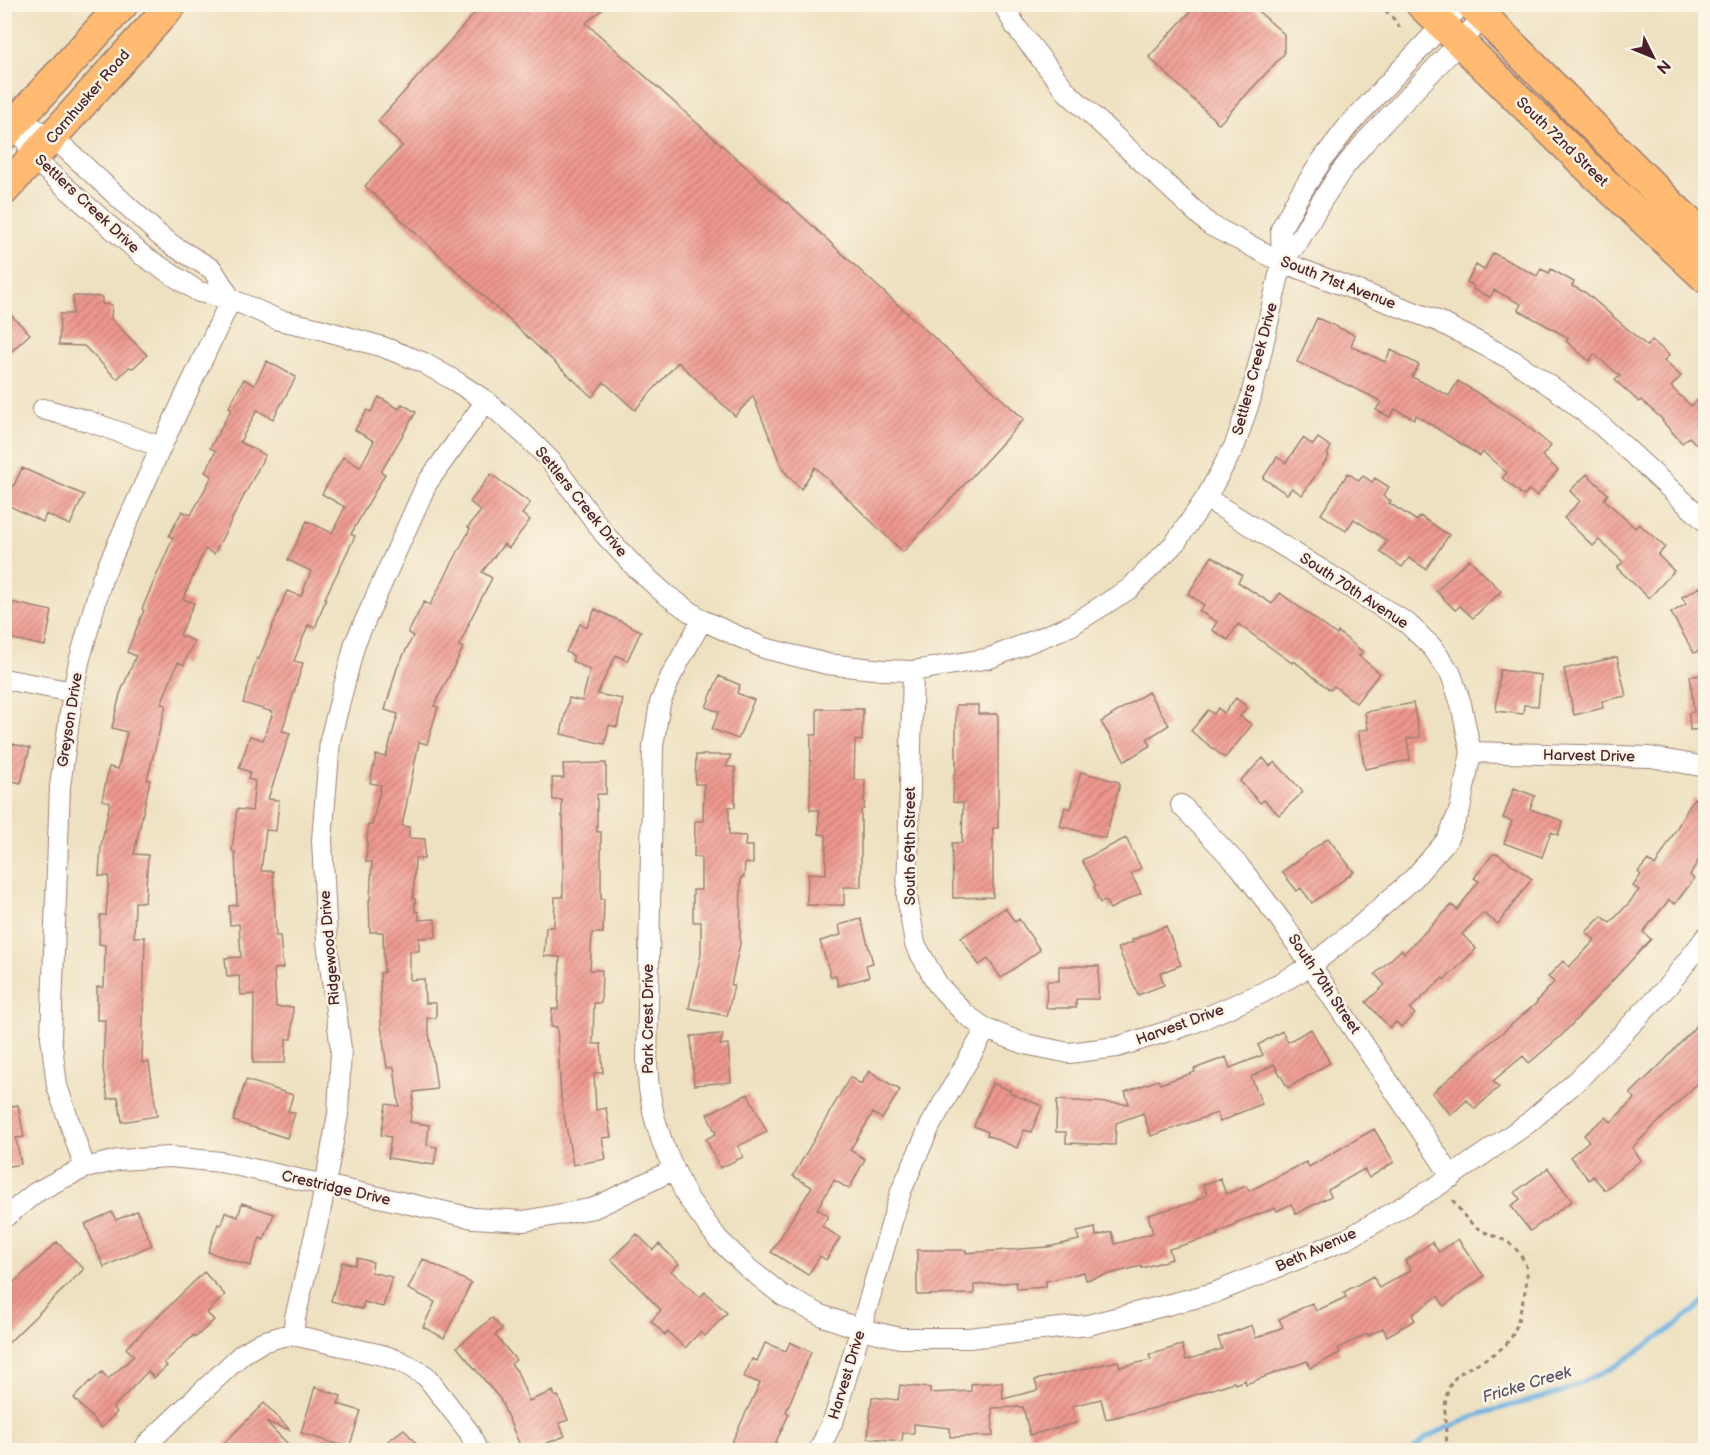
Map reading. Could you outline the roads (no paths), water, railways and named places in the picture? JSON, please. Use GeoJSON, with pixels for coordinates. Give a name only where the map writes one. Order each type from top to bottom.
{"type":"FeatureCollection","features":[{"type":"Feature","properties":{"kind":"main road"},"geometry":{"type":"LineString","coordinates":[[11,128],[123,4]]}},
{"type":"Feature","properties":{"kind":"main road","name":"South 72nd Street"},"geometry":{"type":"LineString","coordinates":[[1421,4],[1469,16],[1706,237]]}},
{"type":"Feature","properties":{"kind":"main road","name":"Cornhusker Road"},"geometry":{"type":"LineString","coordinates":[[4,190],[165,12]]}},
{"type":"Feature","properties":{"kind":"main road","name":"South 72nd Street"},"geometry":{"type":"LineString","coordinates":[[1469,16],[1706,278]]}},
{"type":"Feature","properties":{"kind":"street","name":"South 71st Avenue"},"geometry":{"type":"LineString","coordinates":[[1003,4],[1016,27],[1067,92],[1210,225],[1282,262],[1440,322],[1514,361],[1558,391],[1603,427],[1706,522]]}},
{"type":"Feature","properties":{"kind":"street","name":"Settlers Creek Drive"},"geometry":{"type":"LineString","coordinates":[[11,128],[43,148],[125,241],[150,261],[199,292],[231,299],[279,320],[383,347],[422,362],[486,401],[550,460],[605,536],[634,566],[665,594],[702,620],[764,648],[827,664],[913,671],[990,658],[1070,626],[1129,589],[1175,543],[1206,498],[1235,445],[1251,397],[1282,262],[1281,229],[1298,197],[1348,126],[1469,16]]}},
{"type":"Feature","properties":{"kind":"street","name":"Settlers Creek Drive"},"geometry":{"type":"LineString","coordinates":[[11,128],[43,148],[175,247],[212,269],[231,299]]}},
{"type":"Feature","properties":{"kind":"street","name":"Greyson Drive"},"geometry":{"type":"LineString","coordinates":[[85,1168],[57,1086],[51,1037],[60,786],[73,692],[102,579],[231,299]]}},
{"type":"Feature","properties":{"kind":"street","name":"Ridgewood Drive"},"geometry":{"type":"LineString","coordinates":[[293,1335],[338,1114],[341,1049],[327,942],[322,840],[330,740],[355,643],[427,483],[486,401]]}},
{"type":"Feature","properties":{"kind":"street"},"geometry":{"type":"LineString","coordinates":[[43,408],[88,420],[161,447]]}},
{"type":"Feature","properties":{"kind":"street","name":"South 70th Avenue"},"geometry":{"type":"LineString","coordinates":[[1206,498],[1407,623],[1424,639],[1451,674],[1461,704],[1471,753]]}},
{"type":"Feature","properties":{"kind":"street","name":"Park Crest Drive"},"geometry":{"type":"LineString","coordinates":[[702,620],[671,676],[660,704],[653,747],[647,1064],[654,1116],[673,1170],[687,1197],[718,1239],[748,1268],[782,1295],[823,1316],[861,1329]]}},
{"type":"Feature","properties":{"kind":"street","name":"South 69th Street"},"geometry":{"type":"LineString","coordinates":[[913,671],[907,896],[915,944],[938,985],[965,1014],[986,1029]]}},
{"type":"Feature","properties":{"kind":"street"},"geometry":{"type":"LineString","coordinates":[[4,679],[73,692]]}},
{"type":"Feature","properties":{"kind":"street","name":"Harvest Drive"},"geometry":{"type":"LineString","coordinates":[[819,1450],[835,1416],[901,1191],[930,1125],[986,1029],[1025,1044],[1069,1053],[1117,1047],[1191,1024],[1262,993],[1312,965],[1414,878],[1447,840],[1460,809],[1471,753],[1650,758],[1706,767]]}},
{"type":"Feature","properties":{"kind":"street","name":"South 70th Street"},"geometry":{"type":"LineString","coordinates":[[1180,805],[1240,867],[1312,965],[1451,1186]]}},
{"type":"Feature","properties":{"kind":"street","name":"Beth Avenue"},"geometry":{"type":"LineString","coordinates":[[861,1329],[900,1338],[968,1338],[1088,1325],[1215,1293],[1347,1239],[1451,1186],[1527,1124],[1579,1079],[1667,987],[1706,937]]}},
{"type":"Feature","properties":{"kind":"street","name":"Crestridge Drive"},"geometry":{"type":"LineString","coordinates":[[4,1218],[34,1193],[85,1168],[118,1160],[170,1157],[221,1162],[473,1218],[524,1221],[594,1209],[673,1170]]}},
{"type":"Feature","properties":{"kind":"street"},"geometry":{"type":"LineString","coordinates":[[144,1450],[147,1444],[242,1354],[262,1342],[293,1335],[382,1355],[402,1362],[426,1376],[469,1432],[477,1450]]}},
{"type":"Feature","properties":{"kind":"waterway","name":"Fricke Creek"},"geometry":{"type":"LineString","coordinates":[[1413,1450],[1426,1437],[1480,1414],[1561,1392],[1616,1366],[1678,1324],[1706,1300]]}}]}
